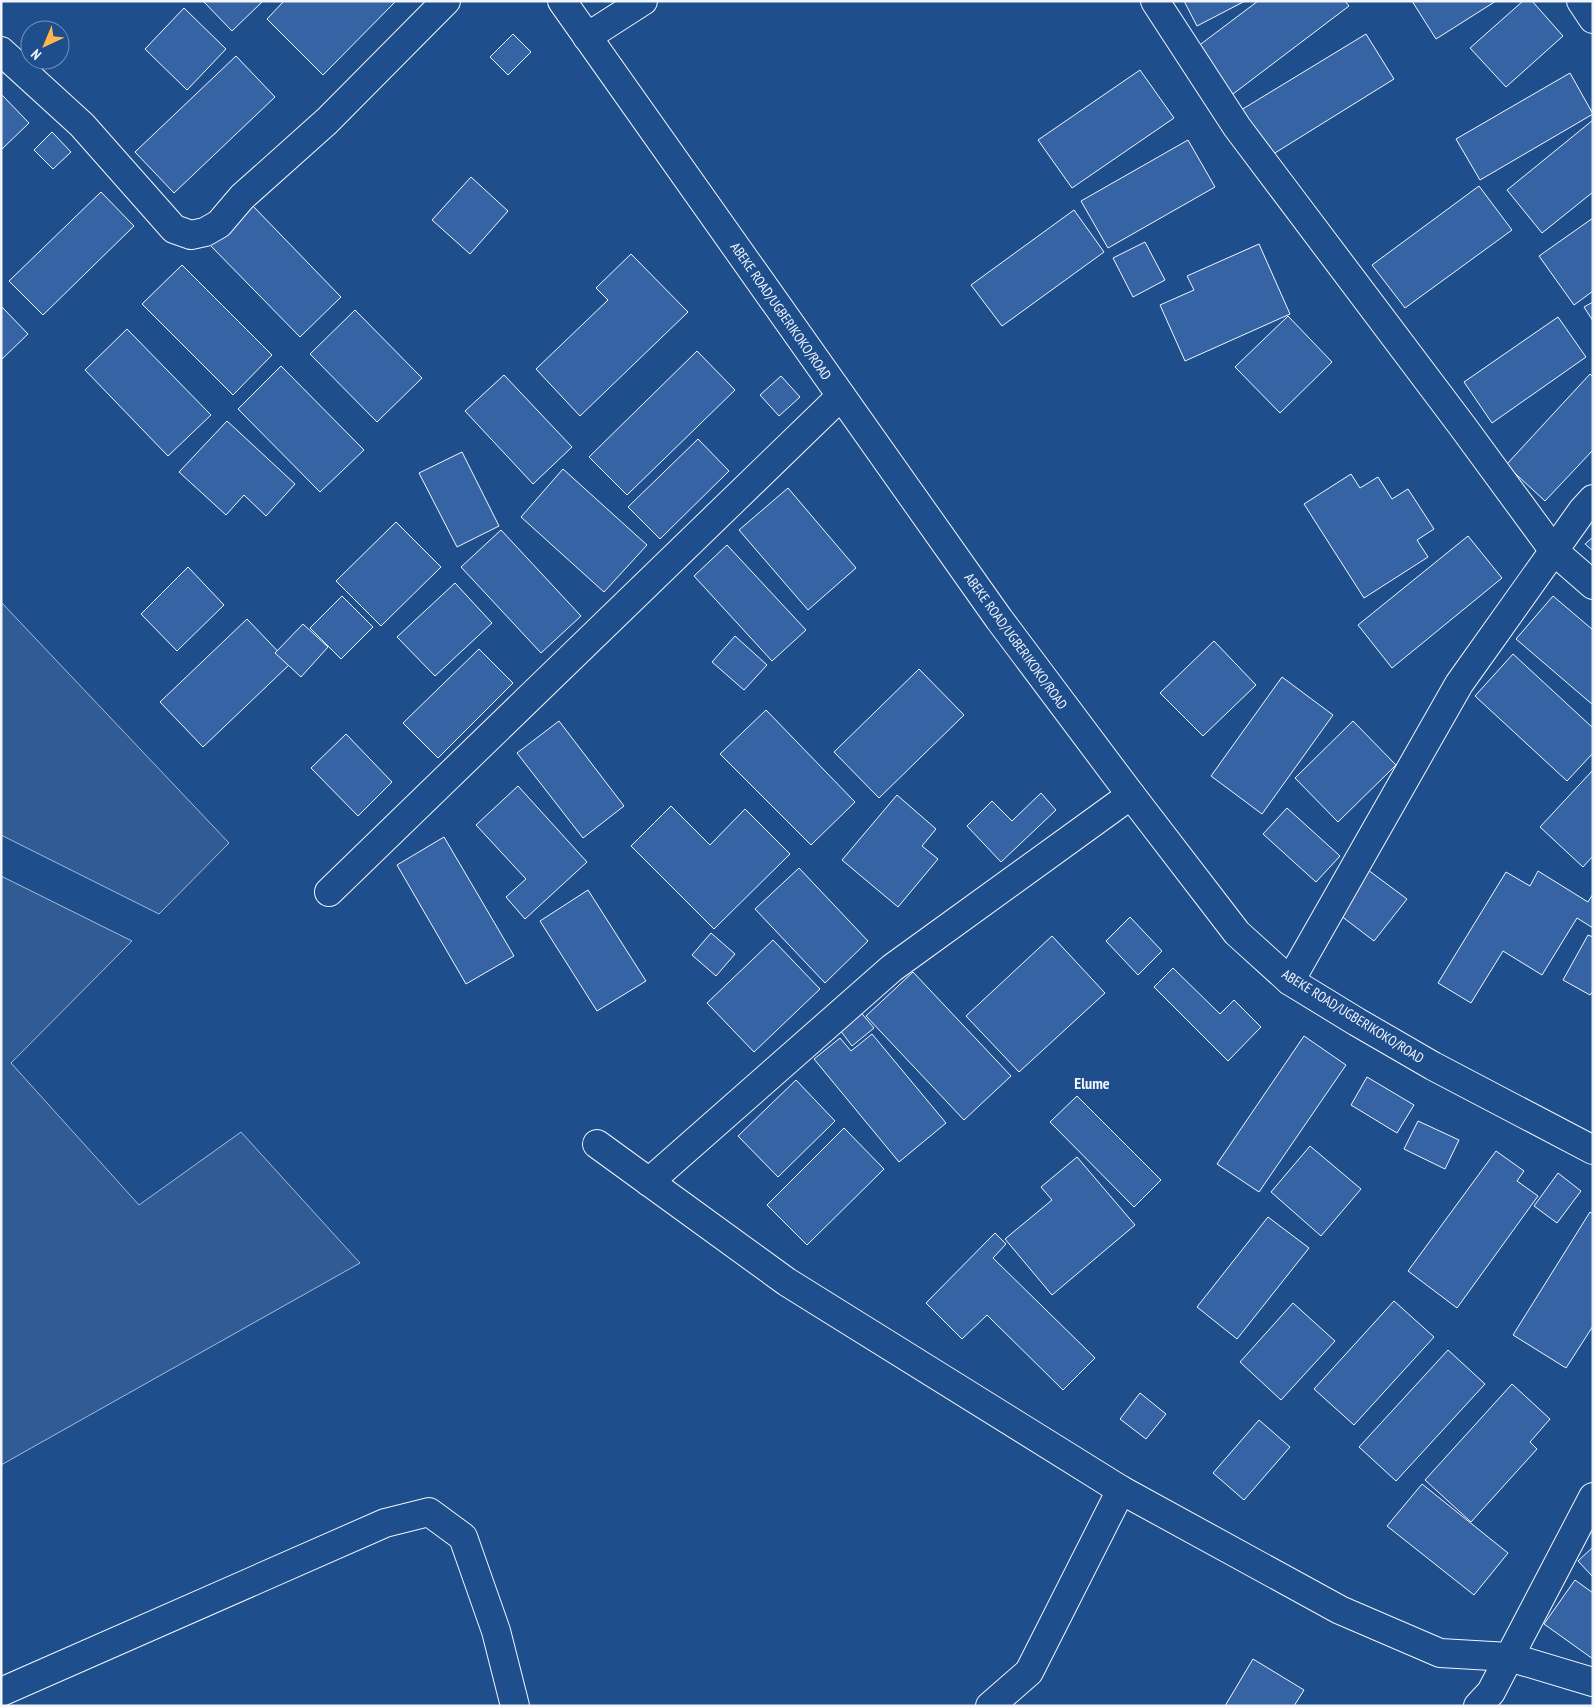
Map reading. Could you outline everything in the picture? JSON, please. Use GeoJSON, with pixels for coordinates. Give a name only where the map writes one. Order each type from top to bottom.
{"type":"FeatureCollection","features":[{"type":"Feature","properties":{"kind":"street"},"geometry":{"type":"LineString","coordinates":[[1,51],[82,125],[174,229],[191,235],[205,232],[219,224],[242,197],[327,120],[446,1]]}},
{"type":"Feature","properties":{"kind":"street","name":"ABEKE ROAD/UGBERIKOKO/ROAD"},"geometry":{"type":"LineString","coordinates":[[562,1],[999,619],[1237,933],[1290,981],[1357,1022],[1433,1066],[1593,1150]]}},
{"type":"Feature","properties":{"kind":"street"},"geometry":{"type":"LineString","coordinates":[[587,36],[644,1]]}},
{"type":"Feature","properties":{"kind":"street"},"geometry":{"type":"LineString","coordinates":[[1156,1],[1237,127],[1554,551],[1593,584]]}},
{"type":"Feature","properties":{"kind":"street"},"geometry":{"type":"LineString","coordinates":[[1581,1],[1593,19]]}},
{"type":"Feature","properties":{"kind":"street"},"geometry":{"type":"LineString","coordinates":[[329,892],[841,396]]}},
{"type":"Feature","properties":{"kind":"street"},"geometry":{"type":"LineString","coordinates":[[1290,981],[1459,684],[1593,499]]}},
{"type":"Feature","properties":{"kind":"street"},"geometry":{"type":"LineString","coordinates":[[649,1182],[892,968],[1131,795]]}},
{"type":"Feature","properties":{"kind":"street"},"geometry":{"type":"LineString","coordinates":[[597,1144],[787,1282],[1121,1490],[1340,1610],[1440,1653],[1510,1657],[1593,1682]]}},
{"type":"Feature","properties":{"kind":"street"},"geometry":{"type":"LineString","coordinates":[[990,1706],[1029,1672],[1121,1490]]}},
{"type":"Feature","properties":{"kind":"street"},"geometry":{"type":"LineString","coordinates":[[1478,1706],[1491,1692],[1593,1497]]}},
{"type":"Feature","properties":{"kind":"street"},"geometry":{"type":"LineString","coordinates":[[1,1692],[385,1523],[429,1512],[463,1537],[496,1631],[515,1706]]}},
{"type":"Feature","properties":{"kind":"shaded area"},"geometry":{"type":"Polygon","coordinates":[[[1,602],[229,843],[159,914],[1,835],[1,602]]]}},
{"type":"Feature","properties":{"kind":"shaded area"},"geometry":{"type":"Polygon","coordinates":[[[1,876],[132,941],[11,1063],[139,1205],[241,1132],[360,1263],[1,1465],[1,876]]]}},
{"type":"Feature","properties":{"kind":"building"},"geometry":{"type":"Polygon","coordinates":[[[203,1],[263,1],[232,31],[203,1]]]}},
{"type":"Feature","properties":{"kind":"building"},"geometry":{"type":"Polygon","coordinates":[[[284,1],[396,1],[323,75],[267,19],[284,1]]]}},
{"type":"Feature","properties":{"kind":"building"},"geometry":{"type":"Polygon","coordinates":[[[1184,1],[1245,1],[1197,26],[1184,1]]]}},
{"type":"Feature","properties":{"kind":"building"},"geometry":{"type":"Polygon","coordinates":[[[1258,1],[1345,1],[1349,6],[1229,97],[1193,50],[1258,1]]]}},
{"type":"Feature","properties":{"kind":"building"},"geometry":{"type":"Polygon","coordinates":[[[1412,1],[1496,1],[1436,39],[1412,1]]]}},
{"type":"Feature","properties":{"kind":"building"},"geometry":{"type":"Polygon","coordinates":[[[1523,1],[1532,1],[1563,36],[1506,87],[1470,48],[1523,1]]]}},
{"type":"Feature","properties":{"kind":"building"},"geometry":{"type":"Polygon","coordinates":[[[184,8],[226,49],[187,90],[145,49],[184,8]]]}},
{"type":"Feature","properties":{"kind":"building"},"geometry":{"type":"Polygon","coordinates":[[[513,34],[531,52],[508,75],[490,57],[513,34]]]}},
{"type":"Feature","properties":{"kind":"building"},"geometry":{"type":"Polygon","coordinates":[[[1366,34],[1394,79],[1270,156],[1241,110],[1366,34]]]}},
{"type":"Feature","properties":{"kind":"building"},"geometry":{"type":"Polygon","coordinates":[[[236,56],[275,97],[174,193],[135,152],[236,56]]]}},
{"type":"Feature","properties":{"kind":"building"},"geometry":{"type":"Polygon","coordinates":[[[1140,70],[1174,118],[1072,188],[1038,140],[1140,70]]]}},
{"type":"Feature","properties":{"kind":"building"},"geometry":{"type":"Polygon","coordinates":[[[1570,73],[1593,114],[1480,180],[1456,139],[1570,73]]]}},
{"type":"Feature","properties":{"kind":"building"},"geometry":{"type":"Polygon","coordinates":[[[1,94],[29,123],[1,150],[1,94]]]}},
{"type":"Feature","properties":{"kind":"building"},"geometry":{"type":"Polygon","coordinates":[[[1593,120],[1593,192],[1542,233],[1507,190],[1593,120]]]}},
{"type":"Feature","properties":{"kind":"building"},"geometry":{"type":"Polygon","coordinates":[[[52,132],[71,152],[53,169],[34,150],[52,132]]]}},
{"type":"Feature","properties":{"kind":"building"},"geometry":{"type":"Polygon","coordinates":[[[1188,140],[1215,187],[1108,248],[1081,201],[1188,140]]]}},
{"type":"Feature","properties":{"kind":"building"},"geometry":{"type":"Polygon","coordinates":[[[471,177],[508,211],[470,254],[432,220],[471,177]]]}},
{"type":"Feature","properties":{"kind":"building"},"geometry":{"type":"Polygon","coordinates":[[[1479,186],[1512,230],[1405,308],[1372,265],[1479,186]]]}},
{"type":"Feature","properties":{"kind":"building"},"geometry":{"type":"Polygon","coordinates":[[[101,192],[134,226],[43,315],[9,281],[101,192]]]}},
{"type":"Feature","properties":{"kind":"building"},"geometry":{"type":"Polygon","coordinates":[[[250,203],[341,297],[300,337],[209,244],[250,203]]]}},
{"type":"Feature","properties":{"kind":"building"},"geometry":{"type":"Polygon","coordinates":[[[1074,210],[1104,252],[1002,326],[971,285],[1074,210]]]}},
{"type":"Feature","properties":{"kind":"building"},"geometry":{"type":"Polygon","coordinates":[[[1593,218],[1593,291],[1574,305],[1539,256],[1593,218]]]}},
{"type":"Feature","properties":{"kind":"building"},"geometry":{"type":"Polygon","coordinates":[[[1145,242],[1165,280],[1133,297],[1113,258],[1145,242]]]}},
{"type":"Feature","properties":{"kind":"building"},"geometry":{"type":"Polygon","coordinates":[[[1259,244],[1290,314],[1185,361],[1160,305],[1194,290],[1187,276],[1259,244]]]}},
{"type":"Feature","properties":{"kind":"building"},"geometry":{"type":"Polygon","coordinates":[[[631,254],[688,312],[580,416],[536,369],[608,300],[596,288],[631,254]]]}},
{"type":"Feature","properties":{"kind":"building"},"geometry":{"type":"Polygon","coordinates":[[[182,265],[272,355],[233,395],[142,304],[182,265]]]}},
{"type":"Feature","properties":{"kind":"building"},"geometry":{"type":"Polygon","coordinates":[[[1593,302],[1593,321],[1584,307],[1593,302]]]}},
{"type":"Feature","properties":{"kind":"building"},"geometry":{"type":"Polygon","coordinates":[[[1,306],[28,334],[1,360],[1,306]]]}},
{"type":"Feature","properties":{"kind":"building"},"geometry":{"type":"Polygon","coordinates":[[[355,310],[422,378],[377,422],[310,354],[355,310]]]}},
{"type":"Feature","properties":{"kind":"building"},"geometry":{"type":"Polygon","coordinates":[[[1288,316],[1332,362],[1280,413],[1235,367],[1288,316]]]}},
{"type":"Feature","properties":{"kind":"building"},"geometry":{"type":"Polygon","coordinates":[[[1558,317],[1586,357],[1492,423],[1464,382],[1558,317]]]}},
{"type":"Feature","properties":{"kind":"building"},"geometry":{"type":"Polygon","coordinates":[[[127,329],[211,415],[168,456],[85,370],[127,329]]]}},
{"type":"Feature","properties":{"kind":"building"},"geometry":{"type":"Polygon","coordinates":[[[697,351],[735,390],[627,495],[589,457],[697,351]]]}},
{"type":"Feature","properties":{"kind":"building"},"geometry":{"type":"Polygon","coordinates":[[[281,366],[364,450],[320,492],[238,409],[281,366]]]}},
{"type":"Feature","properties":{"kind":"building"},"geometry":{"type":"Polygon","coordinates":[[[1590,374],[1593,377],[1593,450],[1545,501],[1506,465],[1590,374]]]}},
{"type":"Feature","properties":{"kind":"building"},"geometry":{"type":"Polygon","coordinates":[[[504,375],[572,447],[533,484],[465,411],[504,375]]]}},
{"type":"Feature","properties":{"kind":"building"},"geometry":{"type":"Polygon","coordinates":[[[781,376],[800,397],[779,416],[760,395],[781,376]]]}},
{"type":"Feature","properties":{"kind":"building"},"geometry":{"type":"Polygon","coordinates":[[[227,421],[295,484],[266,516],[244,495],[226,515],[179,472],[227,421]]]}},
{"type":"Feature","properties":{"kind":"building"},"geometry":{"type":"Polygon","coordinates":[[[698,439],[729,471],[660,539],[628,507],[698,439]]]}},
{"type":"Feature","properties":{"kind":"building"},"geometry":{"type":"Polygon","coordinates":[[[462,452],[499,526],[457,547],[419,473],[462,452]]]}},
{"type":"Feature","properties":{"kind":"building"},"geometry":{"type":"Polygon","coordinates":[[[563,469],[647,545],[604,592],[521,517],[563,469]]]}},
{"type":"Feature","properties":{"kind":"building"},"geometry":{"type":"Polygon","coordinates":[[[1351,474],[1360,488],[1378,477],[1392,499],[1408,489],[1434,529],[1417,540],[1428,557],[1364,598],[1304,504],[1351,474]]]}},
{"type":"Feature","properties":{"kind":"building"},"geometry":{"type":"Polygon","coordinates":[[[788,488],[856,568],[808,610],[739,530],[788,488]]]}},
{"type":"Feature","properties":{"kind":"building"},"geometry":{"type":"Polygon","coordinates":[[[396,522],[441,567],[381,626],[336,581],[396,522]]]}},
{"type":"Feature","properties":{"kind":"building"},"geometry":{"type":"Polygon","coordinates":[[[501,530],[581,616],[541,653],[461,567],[501,530]]]}},
{"type":"Feature","properties":{"kind":"building"},"geometry":{"type":"Polygon","coordinates":[[[1468,536],[1502,578],[1392,668],[1358,625],[1468,536]]]}},
{"type":"Feature","properties":{"kind":"building"},"geometry":{"type":"Polygon","coordinates":[[[1593,537],[1593,551],[1585,544],[1593,537]]]}},
{"type":"Feature","properties":{"kind":"building"},"geometry":{"type":"Polygon","coordinates":[[[727,545],[806,630],[772,661],[694,576],[727,545]]]}},
{"type":"Feature","properties":{"kind":"building"},"geometry":{"type":"Polygon","coordinates":[[[188,567],[224,605],[177,651],[141,614],[188,567]]]}},
{"type":"Feature","properties":{"kind":"building"},"geometry":{"type":"Polygon","coordinates":[[[455,583],[492,623],[435,676],[397,637],[455,583]]]}},
{"type":"Feature","properties":{"kind":"building"},"geometry":{"type":"Polygon","coordinates":[[[342,596],[373,627],[341,659],[310,628],[342,596]]]}},
{"type":"Feature","properties":{"kind":"building"},"geometry":{"type":"Polygon","coordinates":[[[1553,596],[1593,630],[1593,705],[1516,639],[1553,596]]]}},
{"type":"Feature","properties":{"kind":"building"},"geometry":{"type":"Polygon","coordinates":[[[247,619],[290,664],[203,747],[160,702],[247,619]]]}},
{"type":"Feature","properties":{"kind":"building"},"geometry":{"type":"Polygon","coordinates":[[[303,624],[328,647],[301,677],[275,653],[303,624]]]}},
{"type":"Feature","properties":{"kind":"building"},"geometry":{"type":"Polygon","coordinates":[[[735,636],[767,665],[744,690],[712,662],[735,636]]]}},
{"type":"Feature","properties":{"kind":"building"},"geometry":{"type":"Polygon","coordinates":[[[1214,641],[1256,685],[1203,736],[1160,693],[1214,641]]]}},
{"type":"Feature","properties":{"kind":"building"},"geometry":{"type":"Polygon","coordinates":[[[479,649],[513,683],[438,758],[403,723],[479,649]]]}},
{"type":"Feature","properties":{"kind":"building"},"geometry":{"type":"Polygon","coordinates":[[[1513,654],[1593,728],[1593,753],[1567,781],[1475,696],[1513,654]]]}},
{"type":"Feature","properties":{"kind":"building"},"geometry":{"type":"Polygon","coordinates":[[[919,669],[964,715],[879,798],[834,752],[919,669]]]}},
{"type":"Feature","properties":{"kind":"building"},"geometry":{"type":"Polygon","coordinates":[[[1282,677],[1333,715],[1262,814],[1211,776],[1282,677]]]}},
{"type":"Feature","properties":{"kind":"building"},"geometry":{"type":"Polygon","coordinates":[[[766,710],[855,802],[811,845],[720,754],[766,710]]]}},
{"type":"Feature","properties":{"kind":"building"},"geometry":{"type":"Polygon","coordinates":[[[559,721],[624,806],[583,838],[517,753],[559,721]]]}},
{"type":"Feature","properties":{"kind":"building"},"geometry":{"type":"Polygon","coordinates":[[[1353,721],[1396,765],[1338,822],[1295,778],[1353,721]]]}},
{"type":"Feature","properties":{"kind":"building"},"geometry":{"type":"Polygon","coordinates":[[[346,734],[392,782],[358,816],[311,768],[346,734]]]}},
{"type":"Feature","properties":{"kind":"building"},"geometry":{"type":"Polygon","coordinates":[[[1593,770],[1593,856],[1583,867],[1540,827],[1593,770]]]}},
{"type":"Feature","properties":{"kind":"building"},"geometry":{"type":"Polygon","coordinates":[[[518,786],[587,862],[525,919],[506,897],[526,879],[476,825],[518,786]]]}},
{"type":"Feature","properties":{"kind":"building"},"geometry":{"type":"Polygon","coordinates":[[[1041,793],[1056,810],[1001,862],[967,826],[992,801],[1012,821],[1041,793]]]}},
{"type":"Feature","properties":{"kind":"building"},"geometry":{"type":"Polygon","coordinates":[[[897,795],[936,829],[922,846],[938,859],[898,907],[842,860],[897,795]]]}},
{"type":"Feature","properties":{"kind":"building"},"geometry":{"type":"Polygon","coordinates":[[[671,806],[710,845],[745,809],[790,854],[714,929],[631,846],[671,806]]]}},
{"type":"Feature","properties":{"kind":"building"},"geometry":{"type":"Polygon","coordinates":[[[1287,808],[1340,856],[1316,882],[1263,834],[1287,808]]]}},
{"type":"Feature","properties":{"kind":"building"},"geometry":{"type":"Polygon","coordinates":[[[444,837],[514,956],[466,984],[397,865],[444,837]]]}},
{"type":"Feature","properties":{"kind":"building"},"geometry":{"type":"Polygon","coordinates":[[[1364,867],[1407,899],[1374,941],[1332,909],[1364,867]]]}},
{"type":"Feature","properties":{"kind":"building"},"geometry":{"type":"Polygon","coordinates":[[[799,868],[868,941],[825,983],[755,909],[799,868]]]}},
{"type":"Feature","properties":{"kind":"building"},"geometry":{"type":"Polygon","coordinates":[[[1538,871],[1588,902],[1593,894],[1593,928],[1577,918],[1542,975],[1503,951],[1471,1003],[1438,983],[1506,872],[1530,886],[1538,871]]]}},
{"type":"Feature","properties":{"kind":"building"},"geometry":{"type":"Polygon","coordinates":[[[588,890],[646,981],[597,1011],[540,921],[588,890]]]}},
{"type":"Feature","properties":{"kind":"building"},"geometry":{"type":"Polygon","coordinates":[[[1130,917],[1162,951],[1138,975],[1106,941],[1130,917]]]}},
{"type":"Feature","properties":{"kind":"building"},"geometry":{"type":"Polygon","coordinates":[[[711,933],[735,954],[716,976],[692,955],[711,933]]]}},
{"type":"Feature","properties":{"kind":"building"},"geometry":{"type":"Polygon","coordinates":[[[1588,935],[1593,937],[1593,991],[1590,995],[1563,980],[1588,935]]]}},
{"type":"Feature","properties":{"kind":"building"},"geometry":{"type":"Polygon","coordinates":[[[1052,936],[1105,993],[1019,1072],[966,1016],[1052,936]]]}},
{"type":"Feature","properties":{"kind":"building"},"geometry":{"type":"Polygon","coordinates":[[[773,940],[820,989],[754,1052],[707,1003],[773,940]]]}},
{"type":"Feature","properties":{"kind":"building"},"geometry":{"type":"Polygon","coordinates":[[[1173,968],[1220,1014],[1234,1000],[1261,1027],[1228,1061],[1154,987],[1173,968]]]}},
{"type":"Feature","properties":{"kind":"building"},"geometry":{"type":"Polygon","coordinates":[[[913,972],[1011,1076],[964,1120],[866,1016],[913,972]]]}},
{"type":"Feature","properties":{"kind":"building"},"geometry":{"type":"Polygon","coordinates":[[[858,1009],[874,1028],[852,1046],[837,1026],[858,1009]]]}},
{"type":"Feature","properties":{"kind":"building"},"geometry":{"type":"Polygon","coordinates":[[[872,1034],[946,1123],[899,1162],[814,1059],[840,1038],[851,1051],[872,1034]]]}},
{"type":"Feature","properties":{"kind":"building"},"geometry":{"type":"Polygon","coordinates":[[[1304,1036],[1346,1065],[1259,1192],[1217,1164],[1304,1036]]]}},
{"type":"Feature","properties":{"kind":"building"},"geometry":{"type":"Polygon","coordinates":[[[1367,1077],[1414,1105],[1397,1133],[1351,1105],[1367,1077]]]}},
{"type":"Feature","properties":{"kind":"building"},"geometry":{"type":"Polygon","coordinates":[[[796,1080],[835,1121],[778,1177],[738,1136],[796,1080]]]}},
{"type":"Feature","properties":{"kind":"building"},"geometry":{"type":"Polygon","coordinates":[[[1077,1096],[1161,1180],[1134,1207],[1050,1122],[1077,1096]]]}},
{"type":"Feature","properties":{"kind":"building"},"geometry":{"type":"Polygon","coordinates":[[[1418,1121],[1459,1140],[1445,1169],[1404,1149],[1418,1121]]]}},
{"type":"Feature","properties":{"kind":"building"},"geometry":{"type":"Polygon","coordinates":[[[844,1128],[884,1169],[807,1245],[767,1205],[844,1128]]]}},
{"type":"Feature","properties":{"kind":"building"},"geometry":{"type":"Polygon","coordinates":[[[1310,1146],[1361,1189],[1321,1236],[1271,1192],[1310,1146]]]}},
{"type":"Feature","properties":{"kind":"building"},"geometry":{"type":"Polygon","coordinates":[[[1496,1151],[1524,1171],[1517,1181],[1538,1196],[1457,1308],[1408,1271],[1496,1151]]]}},
{"type":"Feature","properties":{"kind":"building"},"geometry":{"type":"Polygon","coordinates":[[[1077,1157],[1135,1225],[1052,1295],[1005,1239],[1052,1200],[1041,1187],[1077,1157]]]}},
{"type":"Feature","properties":{"kind":"building"},"geometry":{"type":"Polygon","coordinates":[[[1558,1173],[1581,1191],[1557,1223],[1534,1206],[1558,1173]]]}},
{"type":"Feature","properties":{"kind":"building"},"geometry":{"type":"Polygon","coordinates":[[[1590,1212],[1593,1214],[1593,1326],[1566,1368],[1513,1335],[1590,1212]]]}},
{"type":"Feature","properties":{"kind":"building"},"geometry":{"type":"Polygon","coordinates":[[[1268,1217],[1309,1248],[1237,1339],[1197,1307],[1268,1217]]]}},
{"type":"Feature","properties":{"kind":"building"},"geometry":{"type":"Polygon","coordinates":[[[995,1233],[1006,1244],[993,1258],[1095,1358],[1063,1390],[987,1315],[962,1339],[926,1303],[995,1233]]]}},
{"type":"Feature","properties":{"kind":"building"},"geometry":{"type":"Polygon","coordinates":[[[1394,1301],[1434,1337],[1354,1425],[1314,1389],[1394,1301]]]}},
{"type":"Feature","properties":{"kind":"building"},"geometry":{"type":"Polygon","coordinates":[[[1293,1303],[1335,1341],[1281,1400],[1240,1362],[1293,1303]]]}},
{"type":"Feature","properties":{"kind":"building"},"geometry":{"type":"Polygon","coordinates":[[[1448,1350],[1485,1384],[1396,1481],[1359,1447],[1448,1350]]]}},
{"type":"Feature","properties":{"kind":"building"},"geometry":{"type":"Polygon","coordinates":[[[1512,1384],[1550,1419],[1530,1442],[1537,1449],[1471,1522],[1425,1480],[1512,1384]]]}},
{"type":"Feature","properties":{"kind":"building"},"geometry":{"type":"Polygon","coordinates":[[[1140,1393],[1166,1414],[1146,1439],[1120,1419],[1140,1393]]]}},
{"type":"Feature","properties":{"kind":"building"},"geometry":{"type":"Polygon","coordinates":[[[1259,1420],[1290,1447],[1244,1500],[1213,1473],[1259,1420]]]}},
{"type":"Feature","properties":{"kind":"building"},"geometry":{"type":"Polygon","coordinates":[[[1422,1484],[1508,1553],[1474,1595],[1387,1526],[1422,1484]]]}},
{"type":"Feature","properties":{"kind":"building"},"geometry":{"type":"Polygon","coordinates":[[[1593,1547],[1593,1577],[1578,1561],[1593,1547]]]}},
{"type":"Feature","properties":{"kind":"building"},"geometry":{"type":"Polygon","coordinates":[[[1575,1580],[1593,1593],[1593,1659],[1544,1624],[1575,1580]]]}},
{"type":"Feature","properties":{"kind":"building"},"geometry":{"type":"Polygon","coordinates":[[[1253,1659],[1304,1690],[1294,1706],[1225,1706],[1253,1659]]]}},
{"type":"Feature","properties":{"kind":"district","name":"Elume"},"geometry":{"type":"Point","coordinates":[1092,1083]}}]}
